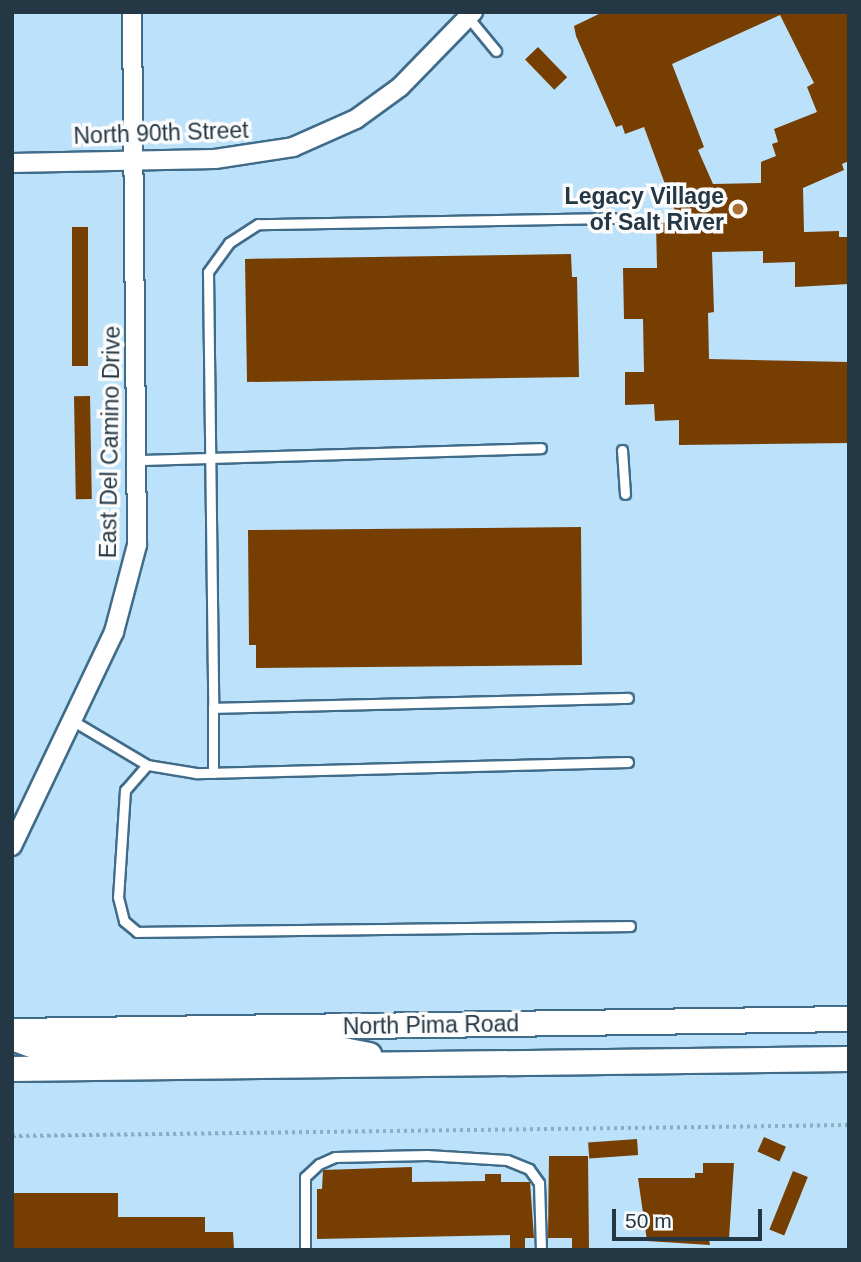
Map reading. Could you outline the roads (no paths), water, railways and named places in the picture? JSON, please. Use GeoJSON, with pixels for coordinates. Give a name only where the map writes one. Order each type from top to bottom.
{"type":"FeatureCollection","features":[{"type":"Feature","properties":{"kind":"main road","name":"North Pima Road"},"geometry":{"type":"LineString","coordinates":[[12,1031],[849,1019]]}},
{"type":"Feature","properties":{"kind":"main road"},"geometry":{"type":"LineString","coordinates":[[12,1038],[48,1051],[333,1048],[413,1064]]}},
{"type":"Feature","properties":{"kind":"main road","name":"North Pima Road"},"geometry":{"type":"LineString","coordinates":[[12,1069],[849,1059]]}},
{"type":"Feature","properties":{"kind":"street","name":"East Del Camino Drive"},"geometry":{"type":"LineString","coordinates":[[12,846],[114,632],[132,573],[139,519],[132,12]]}},
{"type":"Feature","properties":{"kind":"street","name":"North 90th Street"},"geometry":{"type":"LineString","coordinates":[[12,163],[248,156],[293,147],[335,130],[400,87],[471,15]]}},
{"type":"Feature","properties":{"kind":"lane"},"geometry":{"type":"LineString","coordinates":[[471,15],[496,51]]}},
{"type":"Feature","properties":{"kind":"lane"},"geometry":{"type":"LineString","coordinates":[[213,773],[208,272],[229,243],[258,224],[614,218]]}},
{"type":"Feature","properties":{"kind":"lane"},"geometry":{"type":"LineString","coordinates":[[138,460],[541,448]]}},
{"type":"Feature","properties":{"kind":"lane"},"geometry":{"type":"LineString","coordinates":[[622,450],[625,494]]}},
{"type":"Feature","properties":{"kind":"lane"},"geometry":{"type":"LineString","coordinates":[[213,708],[628,698]]}},
{"type":"Feature","properties":{"kind":"lane"},"geometry":{"type":"LineString","coordinates":[[73,721],[147,765],[170,772],[628,762]]}},
{"type":"Feature","properties":{"kind":"lane"},"geometry":{"type":"LineString","coordinates":[[147,765],[125,790],[118,897],[124,921],[137,932],[630,926]]}},
{"type":"Feature","properties":{"kind":"lane"},"geometry":{"type":"LineString","coordinates":[[305,1250],[305,1177],[319,1164],[335,1157],[427,1155],[507,1160],[529,1169],[540,1183],[541,1250]]}},
{"type":"Feature","properties":{"kind":"place","name":"Legacy Village of Salt River"},"geometry":{"type":"Point","coordinates":[738,209]}}]}
